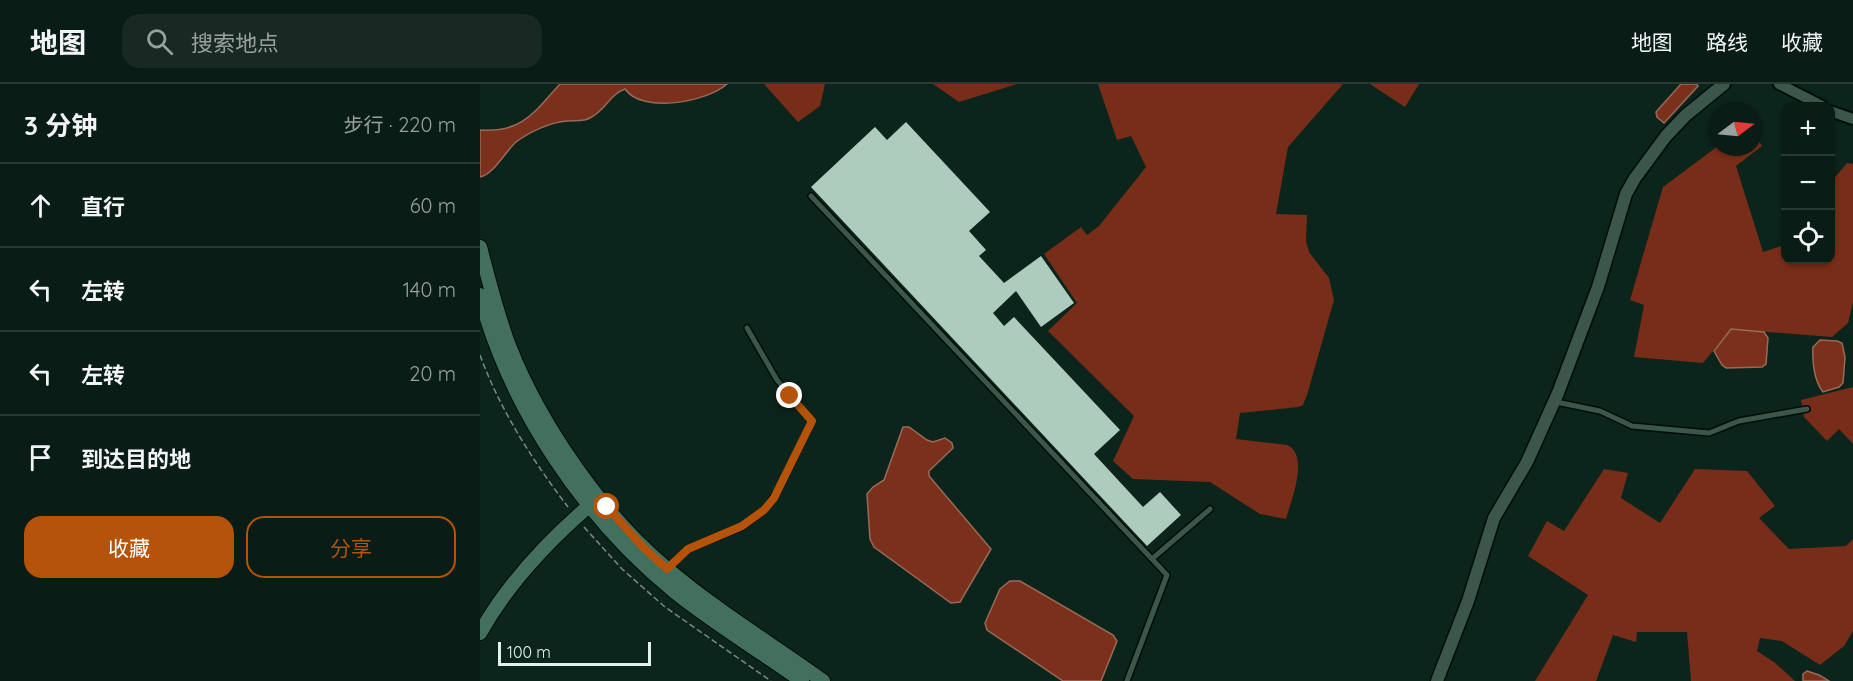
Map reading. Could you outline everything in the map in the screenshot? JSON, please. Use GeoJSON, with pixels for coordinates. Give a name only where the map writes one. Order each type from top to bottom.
{"type":"FeatureCollection","features":[{"type":"Feature","properties":{"kind":"main road"},"geometry":{"type":"LineString","coordinates":[[480,247],[495,305],[510,349],[531,394],[544,418],[607,507],[643,547],[667,569],[705,599],[823,681]]}},
{"type":"Feature","properties":{"kind":"main road"},"geometry":{"type":"LineString","coordinates":[[480,295],[499,353],[520,400],[548,448],[590,505],[635,556],[676,592],[802,681]]}},
{"type":"Feature","properties":{"kind":"main road"},"geometry":{"type":"LineString","coordinates":[[480,633],[501,598],[520,574],[556,535],[590,505]]}},
{"type":"Feature","properties":{"kind":"street"},"geometry":{"type":"LineString","coordinates":[[1437,681],[1468,601],[1494,518],[1527,462],[1554,402],[1598,287],[1621,204],[1635,178],[1666,136],[1724,84]]}},
{"type":"Feature","properties":{"kind":"street"},"geometry":{"type":"LineString","coordinates":[[1779,84],[1814,102]]}},
{"type":"Feature","properties":{"kind":"street"},"geometry":{"type":"LineString","coordinates":[[1835,113],[1853,119]]}},
{"type":"Feature","properties":{"kind":"lane"},"geometry":{"type":"LineString","coordinates":[[811,196],[1167,575],[1127,681]]}},
{"type":"Feature","properties":{"kind":"lane"},"geometry":{"type":"LineString","coordinates":[[667,569],[688,549],[742,526],[764,510],[774,498],[812,421],[777,380],[747,328]]}},
{"type":"Feature","properties":{"kind":"lane"},"geometry":{"type":"LineString","coordinates":[[1554,402],[1600,411],[1632,426],[1709,433],[1739,421],[1807,409]]}},
{"type":"Feature","properties":{"kind":"lane"},"geometry":{"type":"LineString","coordinates":[[1152,559],[1210,509]]}},
{"type":"Feature","properties":{"kind":"shaded area"},"geometry":{"type":"Polygon","coordinates":[[[560,84],[727,84],[705,96],[675,103],[645,101],[633,97],[625,89],[615,95],[595,115],[587,119],[554,123],[527,135],[516,142],[490,172],[480,177],[480,130],[507,128],[526,119],[560,84]]]}},
{"type":"Feature","properties":{"kind":"shaded area"},"geometry":{"type":"Polygon","coordinates":[[[764,84],[825,84],[820,106],[798,122],[764,84]]]}},
{"type":"Feature","properties":{"kind":"shaded area"},"geometry":{"type":"Polygon","coordinates":[[[933,84],[1017,84],[959,102],[933,84]]]}},
{"type":"Feature","properties":{"kind":"shaded area"},"geometry":{"type":"Polygon","coordinates":[[[1098,84],[1343,84],[1288,147],[1276,214],[1307,215],[1306,241],[1309,252],[1329,278],[1334,300],[1307,395],[1303,405],[1298,407],[1240,413],[1236,439],[1287,445],[1294,450],[1297,458],[1297,479],[1286,519],[1260,514],[1210,482],[1133,479],[1113,461],[1134,416],[1048,331],[1077,303],[1044,254],[1081,227],[1087,235],[1099,226],[1146,167],[1131,136],[1117,140],[1098,84]]]}},
{"type":"Feature","properties":{"kind":"shaded area"},"geometry":{"type":"Polygon","coordinates":[[[1370,84],[1419,84],[1405,107],[1370,84]]]}},
{"type":"Feature","properties":{"kind":"shaded area"},"geometry":{"type":"Polygon","coordinates":[[[1681,84],[1697,84],[1698,86],[1664,123],[1657,117],[1656,112],[1681,84]]]}},
{"type":"Feature","properties":{"kind":"shaded area"},"geometry":{"type":"Polygon","coordinates":[[[1709,153],[1709,156],[1749,156],[1736,166],[1763,252],[1781,246],[1781,264],[1835,264],[1835,177],[1847,163],[1853,164],[1853,302],[1848,323],[1832,337],[1731,329],[1703,363],[1634,357],[1644,305],[1630,300],[1663,187],[1709,153]]]}},
{"type":"Feature","properties":{"kind":"shaded area"},"geometry":{"type":"Polygon","coordinates":[[[1731,329],[1764,332],[1768,338],[1766,364],[1762,367],[1726,368],[1722,365],[1714,351],[1731,329]]]}},
{"type":"Feature","properties":{"kind":"shaded area"},"geometry":{"type":"Polygon","coordinates":[[[1820,340],[1842,343],[1845,357],[1843,383],[1839,387],[1823,392],[1814,370],[1813,358],[1813,347],[1820,340]]]}},
{"type":"Feature","properties":{"kind":"shaded area"},"geometry":{"type":"Polygon","coordinates":[[[1853,387],[1853,444],[1839,429],[1827,441],[1804,417],[1801,400],[1853,387]]]}},
{"type":"Feature","properties":{"kind":"shaded area"},"geometry":{"type":"Polygon","coordinates":[[[903,427],[909,427],[933,442],[945,438],[952,443],[953,448],[929,471],[929,476],[991,549],[960,602],[951,603],[874,547],[870,539],[867,494],[884,480],[903,427]]]}},
{"type":"Feature","properties":{"kind":"shaded area"},"geometry":{"type":"Polygon","coordinates":[[[1604,469],[1628,473],[1621,498],[1660,523],[1695,469],[1747,471],[1775,506],[1759,518],[1789,549],[1846,546],[1853,539],[1853,631],[1844,646],[1820,665],[1782,641],[1760,638],[1757,651],[1774,662],[1795,681],[1691,681],[1687,632],[1637,632],[1636,642],[1613,635],[1596,681],[1535,681],[1588,595],[1528,556],[1547,521],[1564,531],[1604,469]]]}},
{"type":"Feature","properties":{"kind":"shaded area"},"geometry":{"type":"Polygon","coordinates":[[[1010,581],[1020,581],[1113,635],[1117,641],[1101,681],[1063,681],[987,630],[985,623],[1000,589],[1010,581]]]}},
{"type":"Feature","properties":{"kind":"shaded area"},"geometry":{"type":"Polygon","coordinates":[[[1807,671],[1829,681],[1803,681],[1803,674],[1807,671]]]}},
{"type":"Feature","properties":{"kind":"building"},"geometry":{"type":"Polygon","coordinates":[[[906,122],[990,212],[969,231],[986,250],[979,256],[1004,283],[1041,256],[1074,303],[1041,327],[1016,291],[993,313],[1004,326],[1014,317],[1120,430],[1094,454],[1143,507],[1160,492],[1181,515],[1147,546],[811,187],[875,127],[887,140],[906,122]]]}},
{"type":"Feature","properties":{"kind":"route"},"geometry":{"type":"LineString","coordinates":[[607,507],[643,547],[667,569],[688,549],[751,521],[774,498],[812,421],[790,396]]}}]}
